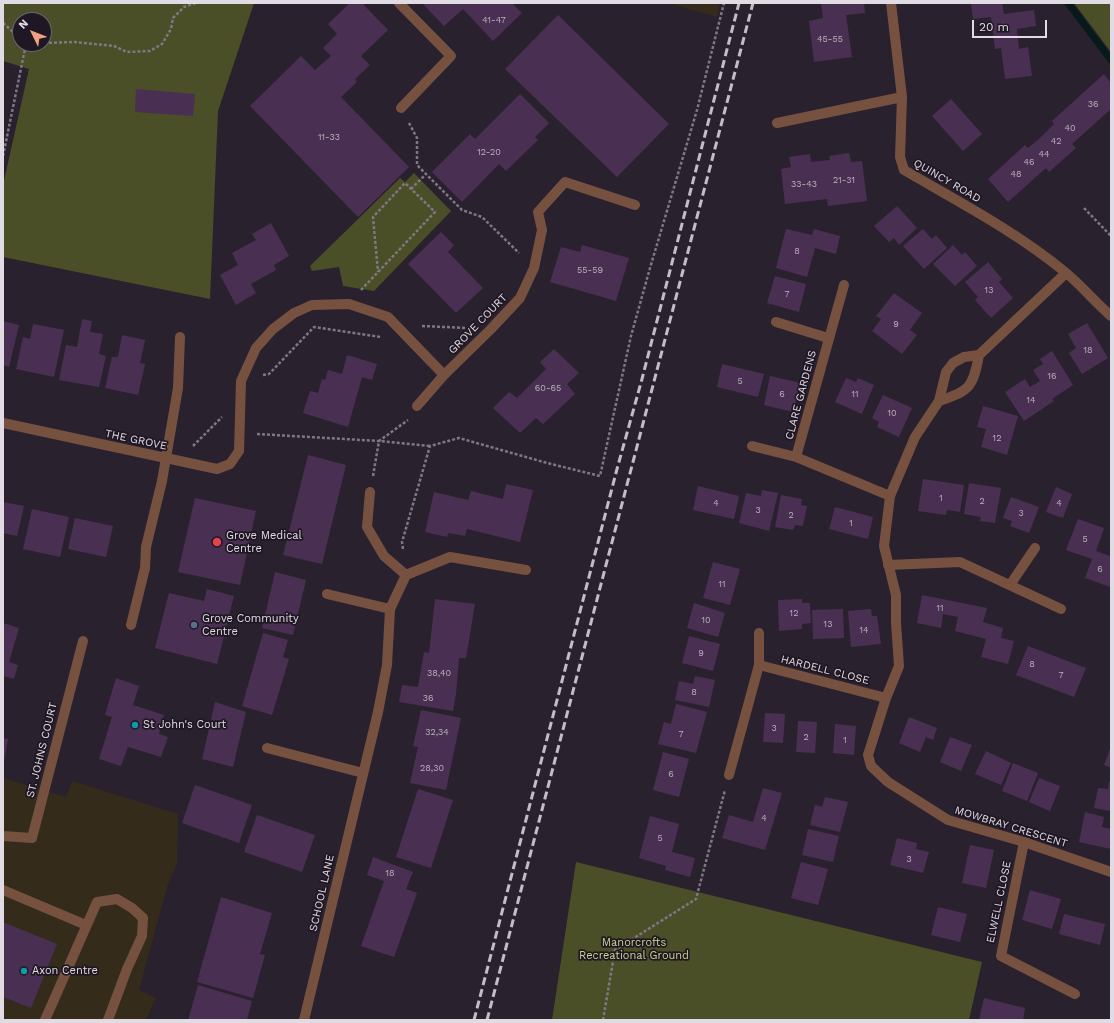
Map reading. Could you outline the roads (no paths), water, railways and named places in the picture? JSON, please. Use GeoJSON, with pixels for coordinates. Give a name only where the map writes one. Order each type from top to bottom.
{"type":"FeatureCollection","features":[{"type":"Feature","properties":{"kind":"street"},"geometry":{"type":"LineString","coordinates":[[399,3],[451,56],[401,108]]}},
{"type":"Feature","properties":{"kind":"street","name":"QUINCY ROAD"},"geometry":{"type":"LineString","coordinates":[[891,3],[902,97],[900,157],[904,170],[1007,230],[1039,252],[1066,273],[1111,316]]}},
{"type":"Feature","properties":{"kind":"street"},"geometry":{"type":"LineString","coordinates":[[776,123],[902,97]]}},
{"type":"Feature","properties":{"kind":"street","name":"GROVE COURT"},"geometry":{"type":"LineString","coordinates":[[417,406],[444,374],[491,329],[520,298],[534,268],[542,230],[538,212],[565,182],[635,205]]}},
{"type":"Feature","properties":{"kind":"street"},"geometry":{"type":"LineString","coordinates":[[939,401],[958,395],[968,388],[975,373],[979,355],[1066,273]]}},
{"type":"Feature","properties":{"kind":"street","name":"CLARE GARDENS"},"geometry":{"type":"LineString","coordinates":[[796,457],[844,285]]}},
{"type":"Feature","properties":{"kind":"street","name":"THE GROVE"},"geometry":{"type":"LineString","coordinates":[[3,423],[217,469],[230,464],[239,451],[241,380],[256,348],[273,329],[294,313],[312,305],[349,304],[388,317],[444,374]]}},
{"type":"Feature","properties":{"kind":"street","name":"CLARE GARDENS"},"geometry":{"type":"LineString","coordinates":[[776,322],[828,338]]}},
{"type":"Feature","properties":{"kind":"street"},"geometry":{"type":"LineString","coordinates":[[131,626],[145,568],[146,547],[162,481],[178,388],[180,337]]}},
{"type":"Feature","properties":{"kind":"street","name":"MOWBRAY CRESCENT"},"geometry":{"type":"LineString","coordinates":[[979,355],[964,357],[953,362],[946,372],[939,401],[915,437],[890,496],[884,546],[896,595],[899,666],[886,698],[868,755],[871,766],[888,782],[948,820],[1024,842],[1111,872]]}},
{"type":"Feature","properties":{"kind":"street","name":"CLARE GARDENS"},"geometry":{"type":"LineString","coordinates":[[752,446],[796,457],[890,496]]}},
{"type":"Feature","properties":{"kind":"street"},"geometry":{"type":"LineString","coordinates":[[370,492],[367,527],[384,556],[406,576],[450,558],[526,570]]}},
{"type":"Feature","properties":{"kind":"street"},"geometry":{"type":"LineString","coordinates":[[1010,586],[1035,548]]}},
{"type":"Feature","properties":{"kind":"street"},"geometry":{"type":"LineString","coordinates":[[888,565],[960,562],[1061,609]]}},
{"type":"Feature","properties":{"kind":"street","name":"SCHOOL LANE"},"geometry":{"type":"LineString","coordinates":[[304,1020],[387,665],[390,609],[406,576]]}},
{"type":"Feature","properties":{"kind":"street"},"geometry":{"type":"LineString","coordinates":[[327,594],[390,609]]}},
{"type":"Feature","properties":{"kind":"street"},"geometry":{"type":"LineString","coordinates":[[729,775],[759,665],[759,633]]}},
{"type":"Feature","properties":{"kind":"street","name":"ST. JOHNS COURT"},"geometry":{"type":"LineString","coordinates":[[3,836],[32,838],[83,640]]}},
{"type":"Feature","properties":{"kind":"street","name":"HARDELL CLOSE"},"geometry":{"type":"LineString","coordinates":[[759,665],[886,698]]}},
{"type":"Feature","properties":{"kind":"street"},"geometry":{"type":"LineString","coordinates":[[267,748],[363,772]]}},
{"type":"Feature","properties":{"kind":"street","name":"ELWELL CLOSE"},"geometry":{"type":"LineString","coordinates":[[1024,842],[1001,956],[1075,994]]}},
{"type":"Feature","properties":{"kind":"street"},"geometry":{"type":"LineString","coordinates":[[3,890],[86,925]]}},
{"type":"Feature","properties":{"kind":"street"},"geometry":{"type":"LineString","coordinates":[[45,1020],[97,902],[117,899],[132,908],[143,918],[142,936],[127,969],[108,1020]]}},
{"type":"Feature","properties":{"kind":"waterway"},"geometry":{"type":"LineString","coordinates":[[1068,3],[1111,60]]}},
{"type":"Feature","properties":{"kind":"railway"},"geometry":{"type":"LineString","coordinates":[[474,1020],[739,3]]}},
{"type":"Feature","properties":{"kind":"railway"},"geometry":{"type":"LineString","coordinates":[[487,1020],[753,3]]}},
{"type":"Feature","properties":{"kind":"place","name":"Grove Medical Centre"},"geometry":{"type":"Point","coordinates":[217,542]}},
{"type":"Feature","properties":{"kind":"place","name":"Grove Community Centre"},"geometry":{"type":"Point","coordinates":[194,625]}},
{"type":"Feature","properties":{"kind":"place","name":"St John's Court"},"geometry":{"type":"Point","coordinates":[135,725]}},
{"type":"Feature","properties":{"kind":"place","name":"Axon Centre"},"geometry":{"type":"Point","coordinates":[24,971]}},
{"type":"Feature","properties":{"kind":"park label","name":"Manorcrofts Recreational Ground"},"geometry":{"type":"Point","coordinates":[634,949]}}]}
